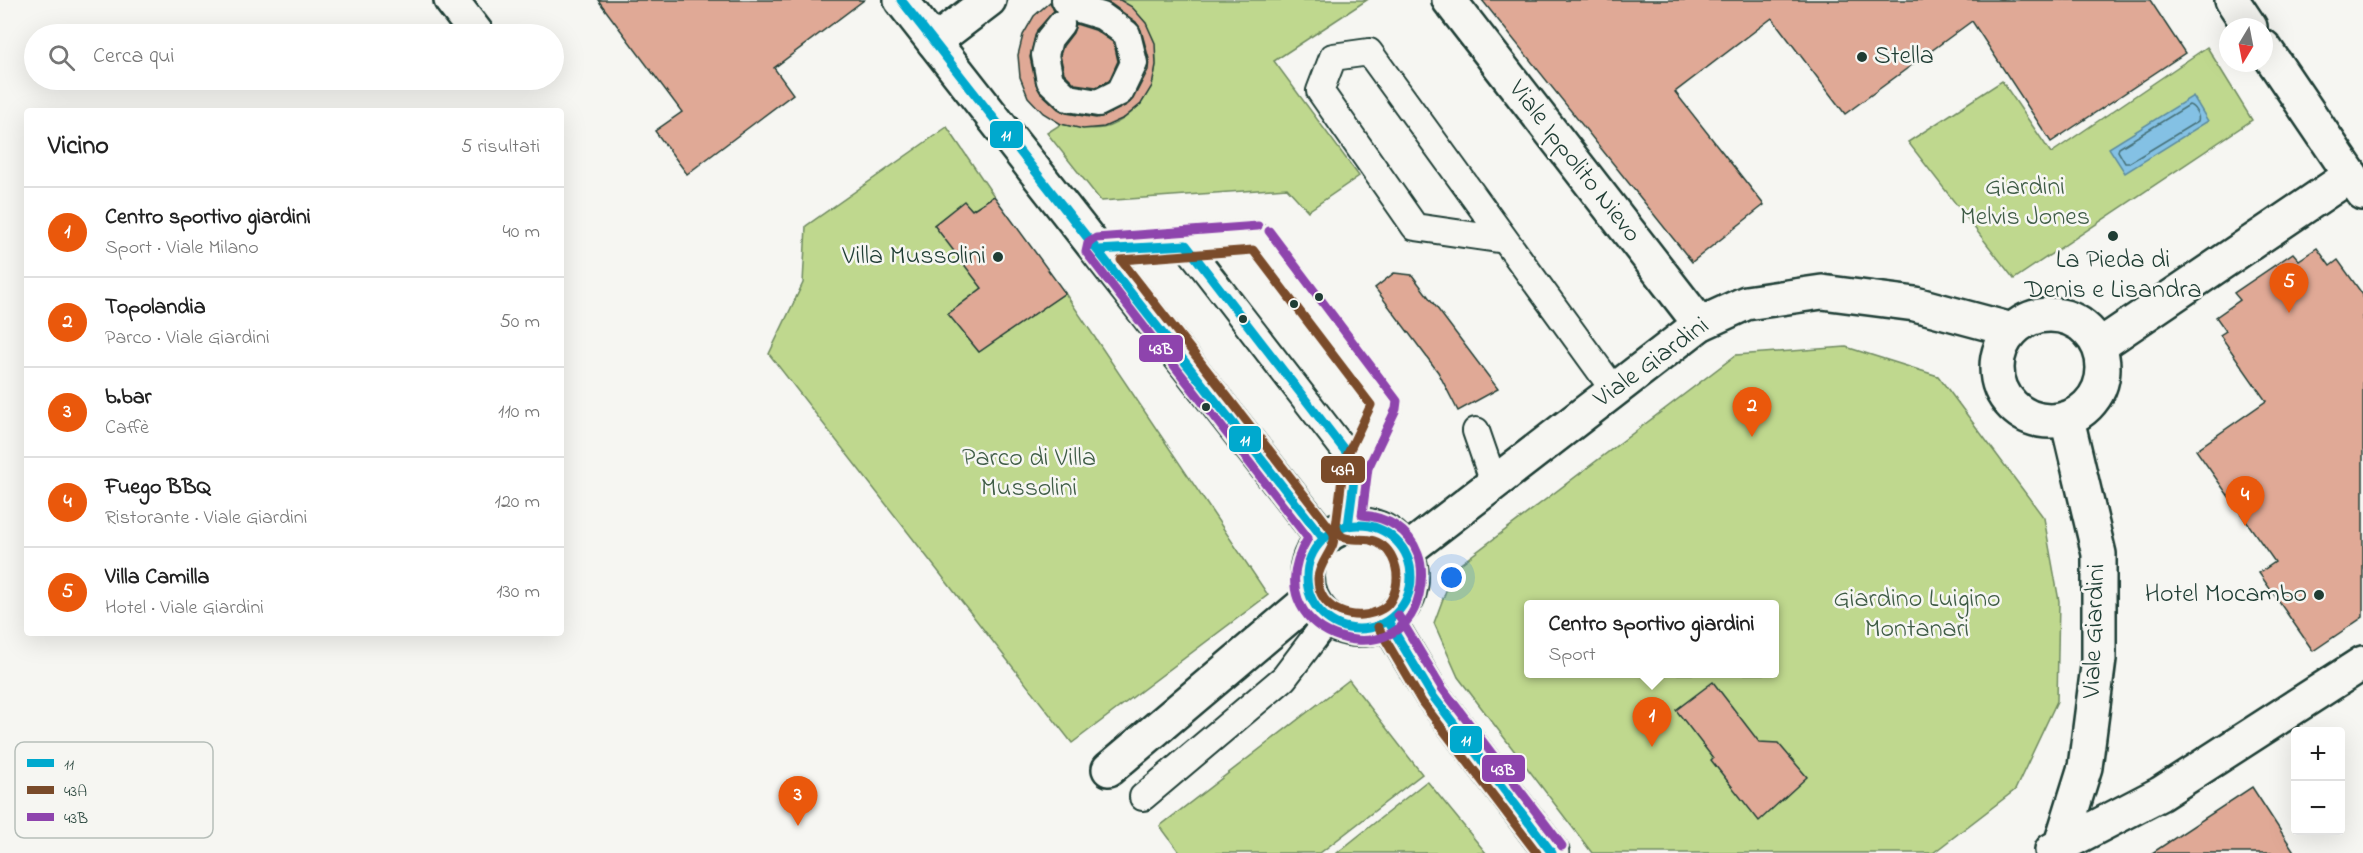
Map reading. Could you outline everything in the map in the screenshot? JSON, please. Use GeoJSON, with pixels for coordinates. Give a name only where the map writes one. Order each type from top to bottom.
{"type":"FeatureCollection","features":[{"type":"Feature","properties":{"kind":"street"},"geometry":{"type":"LineString","coordinates":[[451,0],[469,24]]}},
{"type":"Feature","properties":{"kind":"street"},"geometry":{"type":"LineString","coordinates":[[901,0],[1098,250],[1336,532]]}},
{"type":"Feature","properties":{"kind":"street"},"geometry":{"type":"LineString","coordinates":[[934,42],[989,0]]}},
{"type":"Feature","properties":{"kind":"street","name":"Viale Ippolito Nievo"},"geometry":{"type":"LineString","coordinates":[[1449,0],[1700,324]]}},
{"type":"Feature","properties":{"kind":"street"},"geometry":{"type":"LineString","coordinates":[[2232,0],[2244,18]]}},
{"type":"Feature","properties":{"kind":"street"},"geometry":{"type":"LineString","coordinates":[[2099,346],[2357,184],[2273,60]]}},
{"type":"Feature","properties":{"kind":"street","name":"Viale Giardini"},"geometry":{"type":"LineString","coordinates":[[1405,552],[1700,324],[1746,303],[1822,292],[1915,304],[2012,330]]}},
{"type":"Feature","properties":{"kind":"street"},"geometry":{"type":"LineString","coordinates":[[2049,315],[2064,317],[2079,323],[2099,346],[2103,363],[2102,381],[2095,398],[2083,411],[2067,419],[2050,422],[2034,419],[2018,412],[2008,402],[2001,389],[1997,375],[1997,359],[2002,344],[2012,330],[2034,317],[2049,315]]}},
{"type":"Feature","properties":{"kind":"street","name":"Viale Giardini"},"geometry":{"type":"LineString","coordinates":[[2054,848],[2085,767],[2099,659],[2099,554],[2067,419]]}},
{"type":"Feature","properties":{"kind":"street"},"geometry":{"type":"LineString","coordinates":[[1365,525],[1380,530],[1394,539],[1405,552],[1410,564],[1409,590],[1405,601],[1388,621],[1373,627],[1358,629],[1342,627],[1319,609],[1306,582],[1307,566],[1313,551],[1336,532],[1365,525]]}},
{"type":"Feature","properties":{"kind":"street"},"geometry":{"type":"LineString","coordinates":[[1109,769],[1319,609]]}},
{"type":"Feature","properties":{"kind":"street"},"geometry":{"type":"LineString","coordinates":[[1388,621],[1432,695],[1551,853]]}},
{"type":"Feature","properties":{"kind":"street"},"geometry":{"type":"LineString","coordinates":[[2054,848],[2160,794],[2363,663]]}},
{"type":"Feature","properties":{"kind":"lane"},"geometry":{"type":"LineString","coordinates":[[1505,240],[1415,227],[1320,92],[1333,57],[1369,52],[1614,390]]}},
{"type":"Feature","properties":{"kind":"lane"},"geometry":{"type":"LineString","coordinates":[[1098,250],[1259,238],[1385,404],[1356,465],[1336,532]]}},
{"type":"Feature","properties":{"kind":"lane"},"geometry":{"type":"LineString","coordinates":[[1186,245],[1356,465]]}},
{"type":"Feature","properties":{"kind":"lane"},"geometry":{"type":"LineString","coordinates":[[1476,431],[1494,483]]}},
{"type":"Feature","properties":{"kind":"lane"},"geometry":{"type":"LineString","coordinates":[[1143,798],[1284,678],[1319,609]]}},
{"type":"Feature","properties":{"kind":"green space"},"geometry":{"type":"Polygon","coordinates":[[[1120,0],[1367,0],[1274,61],[1359,176],[1308,211],[1287,188],[1101,201],[1047,133],[1061,124],[1092,129],[1103,128],[1122,120],[1143,100],[1151,85],[1156,54],[1145,24],[1120,0]]]}},
{"type":"Feature","properties":{"kind":"green space","name":"Giardini Melvis Jones"},"geometry":{"type":"Polygon","coordinates":[[[2207,47],[2219,66],[2219,72],[2222,72],[2252,120],[2014,279],[1908,142],[2002,81],[2051,153],[2207,47]]]}},
{"type":"Feature","properties":{"kind":"green space","name":"Parco di Villa Mussolini"},"geometry":{"type":"Polygon","coordinates":[[[947,127],[994,196],[972,210],[964,202],[934,225],[982,288],[948,314],[979,352],[1065,293],[1268,595],[1072,743],[769,354],[803,283],[806,226],[947,127]]]}},
{"type":"Feature","properties":{"kind":"green space","name":"Giardino Luigino Montanari"},"geometry":{"type":"Polygon","coordinates":[[[1846,347],[1938,376],[2044,518],[2059,601],[2057,701],[2015,790],[1933,853],[1592,853],[1458,677],[1434,623],[1454,569],[1736,355],[1846,347]]]}},
{"type":"Feature","properties":{"kind":"green space"},"geometry":{"type":"Polygon","coordinates":[[[1349,680],[1422,774],[1320,853],[1180,853],[1160,826],[1349,680]]]}},
{"type":"Feature","properties":{"kind":"green space"},"geometry":{"type":"Polygon","coordinates":[[[1427,781],[1486,853],[1337,853],[1427,781]]]}},
{"type":"Feature","properties":{"kind":"water"},"geometry":{"type":"Polygon","coordinates":[[[2193,96],[2208,121],[2125,173],[2109,148],[2193,96]]]}},
{"type":"Feature","properties":{"kind":"building"},"geometry":{"type":"Polygon","coordinates":[[[598,0],[864,0],[774,68],[793,94],[687,174],[655,131],[682,112],[598,0]]]}},
{"type":"Feature","properties":{"kind":"building"},"geometry":{"type":"Polygon","coordinates":[[[1101,0],[1120,0],[1132,7],[1146,23],[1155,43],[1156,65],[1152,86],[1141,104],[1124,118],[1104,127],[1083,129],[1061,124],[1043,113],[1028,97],[1020,77],[1018,55],[1023,35],[1034,16],[1050,2],[1054,11],[1037,30],[1030,57],[1040,92],[1058,109],[1066,113],[1096,118],[1105,116],[1127,105],[1133,99],[1148,70],[1149,59],[1141,30],[1136,22],[1111,4],[1101,0]]]}},
{"type":"Feature","properties":{"kind":"building"},"geometry":{"type":"Polygon","coordinates":[[[1482,0],[2150,0],[2185,53],[2051,142],[1972,21],[1845,114],[1772,18],[1675,92],[1764,205],[1692,262],[1482,0]]]}},
{"type":"Feature","properties":{"kind":"building"},"geometry":{"type":"Polygon","coordinates":[[[1076,24],[1095,30],[1114,43],[1118,61],[1109,81],[1096,87],[1075,84],[1064,73],[1060,55],[1076,24]]]}},
{"type":"Feature","properties":{"kind":"building","name":"Villa Mussolini"},"geometry":{"type":"Polygon","coordinates":[[[994,196],[1065,293],[979,352],[948,314],[982,288],[934,225],[964,201],[972,210],[994,196]]]}},
{"type":"Feature","properties":{"kind":"building"},"geometry":{"type":"Polygon","coordinates":[[[2317,248],[2330,266],[2338,260],[2363,295],[2363,617],[2313,651],[2259,573],[2275,562],[2196,450],[2266,401],[2220,335],[2226,331],[2216,317],[2240,300],[2234,293],[2293,253],[2299,260],[2317,248]]]}},
{"type":"Feature","properties":{"kind":"building"},"geometry":{"type":"Polygon","coordinates":[[[1394,273],[1412,275],[1498,389],[1458,411],[1438,372],[1375,288],[1394,273]]]}},
{"type":"Feature","properties":{"kind":"building"},"geometry":{"type":"Polygon","coordinates":[[[1713,682],[1759,742],[1778,743],[1807,777],[1759,821],[1711,760],[1713,758],[1676,710],[1713,682]]]}},
{"type":"Feature","properties":{"kind":"building"},"geometry":{"type":"Polygon","coordinates":[[[2252,787],[2295,853],[2152,853],[2252,787]]]}},
{"type":"Feature","properties":{"kind":"transit line","name":"11"},"geometry":{"type":"LineString","coordinates":[[901,0],[1323,538]]}},
{"type":"Feature","properties":{"kind":"transit line","name":"43B"},"geometry":{"type":"LineString","coordinates":[[1258,226],[1096,238],[1088,243],[1086,252],[1308,538],[1295,571],[1298,599],[1312,621],[1334,635],[1360,640],[1385,636],[1406,621],[1419,595],[1421,580],[1420,559],[1414,545],[1403,531],[1380,518],[1362,515],[1368,468],[1396,409],[1397,401],[1269,231]]}},
{"type":"Feature","properties":{"kind":"transit line","name":"11"},"geometry":{"type":"LineString","coordinates":[[1098,250],[1186,245],[1356,465],[1348,526]]}},
{"type":"Feature","properties":{"kind":"transit line","name":"43A"},"geometry":{"type":"LineString","coordinates":[[1253,250],[1371,405],[1344,462],[1336,526],[1343,537],[1377,542],[1389,552],[1395,565],[1397,580],[1391,600],[1382,609],[1372,613],[1361,615],[1340,612],[1324,599],[1319,589],[1318,578],[1333,543],[1333,532],[1121,260],[1253,250]]}},
{"type":"Feature","properties":{"kind":"transit line","name":"11"},"geometry":{"type":"LineString","coordinates":[[1359,525],[1379,529],[1396,540],[1407,557],[1411,577],[1407,597],[1396,614],[1379,625],[1359,629],[1339,625],[1322,614],[1311,597],[1307,577],[1311,557],[1322,540],[1339,529],[1359,525]]}},
{"type":"Feature","properties":{"kind":"transit line","name":"43B"},"geometry":{"type":"LineString","coordinates":[[1398,615],[1442,688],[1562,846]]}},
{"type":"Feature","properties":{"kind":"transit line","name":"11"},"geometry":{"type":"LineString","coordinates":[[1388,621],[1432,695],[1552,853]]}},
{"type":"Feature","properties":{"kind":"transit line","name":"43A"},"geometry":{"type":"LineString","coordinates":[[1378,627],[1422,702],[1537,853]]}},
{"type":"Feature","properties":{"kind":"place","name":"Stella"},"geometry":{"type":"Point","coordinates":[1862,57]}},
{"type":"Feature","properties":{"kind":"place","name":"La Pieda di Denis e Lisandra"},"geometry":{"type":"Point","coordinates":[2113,236]}},
{"type":"Feature","properties":{"kind":"place","name":"Villa Mussolini"},"geometry":{"type":"Point","coordinates":[998,257]}},
{"type":"Feature","properties":{"kind":"place","name":"Villa Camilla"},"geometry":{"type":"Point","coordinates":[2289,313]}},
{"type":"Feature","properties":{"kind":"place","name":"Topolandia"},"geometry":{"type":"Point","coordinates":[1752,437]}},
{"type":"Feature","properties":{"kind":"place","name":"Fuego BBQ"},"geometry":{"type":"Point","coordinates":[2245,526]}},
{"type":"Feature","properties":{"kind":"place","name":"Hotel Mocambo"},"geometry":{"type":"Point","coordinates":[2319,595]}},
{"type":"Feature","properties":{"kind":"place","name":"Centro sportivo giardini"},"geometry":{"type":"Point","coordinates":[1652,747]}},
{"type":"Feature","properties":{"kind":"place","name":"b.bar"},"geometry":{"type":"Point","coordinates":[798,826]}}]}
